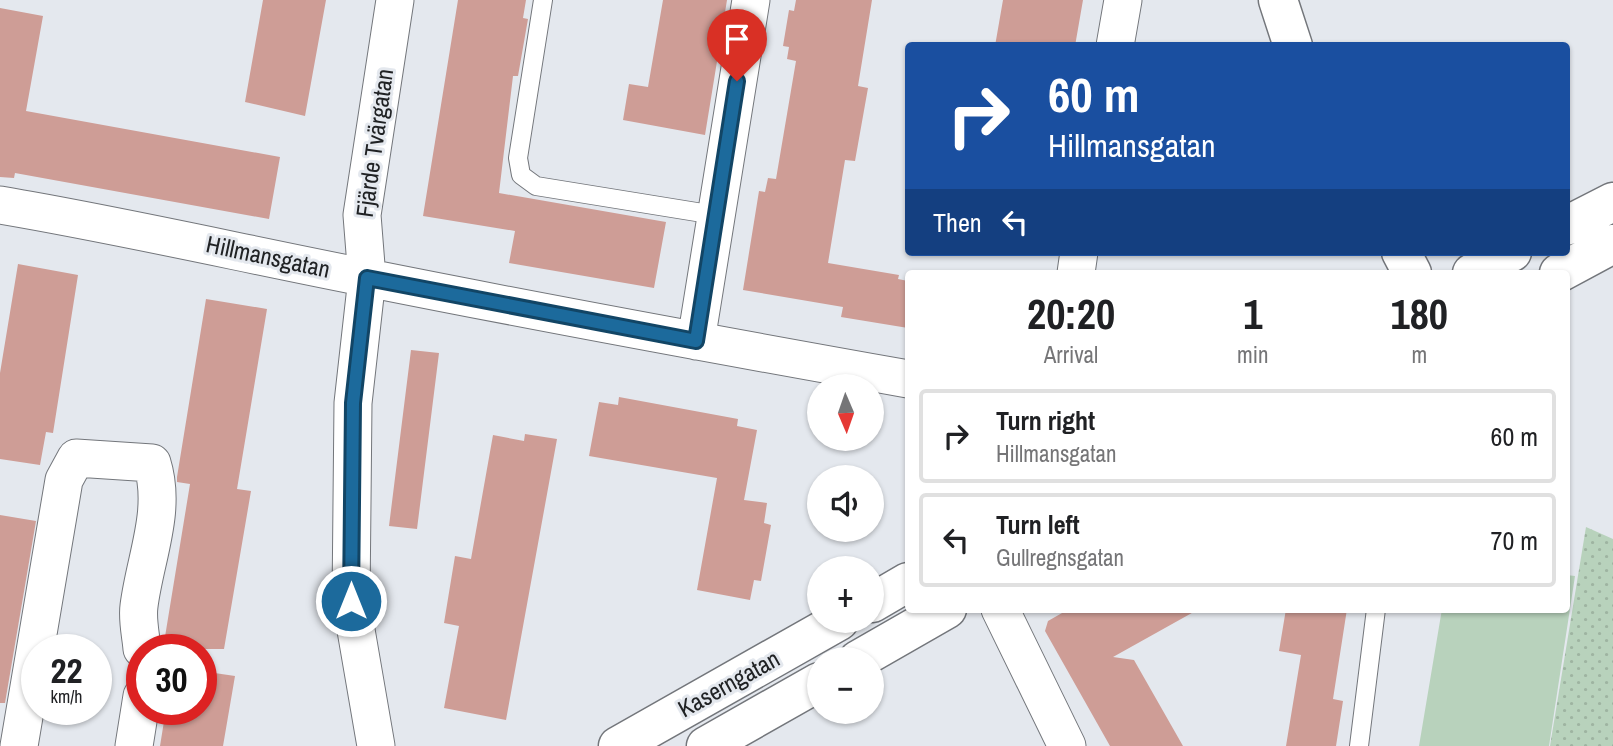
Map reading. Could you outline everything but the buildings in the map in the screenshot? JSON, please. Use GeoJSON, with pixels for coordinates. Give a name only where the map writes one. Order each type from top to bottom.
{"type":"FeatureCollection","features":[{"type":"Feature","properties":{"kind":"street","name":"Fjärde Tvärgatan"},"geometry":{"type":"LineString","coordinates":[[376,746],[351,601],[353,403],[367,278],[362,215],[395,0]]}},
{"type":"Feature","properties":{"kind":"street"},"geometry":{"type":"LineString","coordinates":[[696,341],[751,0]]}},
{"type":"Feature","properties":{"kind":"street"},"geometry":{"type":"LineString","coordinates":[[1116,42],[1123,0]]}},
{"type":"Feature","properties":{"kind":"street"},"geometry":{"type":"LineString","coordinates":[[1278,0],[1292,42]]}},
{"type":"Feature","properties":{"kind":"street"},"geometry":{"type":"LineString","coordinates":[[1570,224],[1613,202]]}},
{"type":"Feature","properties":{"kind":"street","name":"Hillmansgatan"},"geometry":{"type":"LineString","coordinates":[[0,205],[141,229],[367,278],[905,378]]}},
{"type":"Feature","properties":{"kind":"street"},"geometry":{"type":"LineString","coordinates":[[1565,270],[1613,244]]}},
{"type":"Feature","properties":{"kind":"street"},"geometry":{"type":"LineString","coordinates":[[1478,270],[1505,256]]}},
{"type":"Feature","properties":{"kind":"street"},"geometry":{"type":"LineString","coordinates":[[19,746],[64,480],[76,458],[152,463],[160,487],[151,549],[138,608],[141,634]]}},
{"type":"Feature","properties":{"kind":"street"},"geometry":{"type":"LineString","coordinates":[[884,596],[905,584]]}},
{"type":"Feature","properties":{"kind":"street"},"geometry":{"type":"LineString","coordinates":[[881,647],[940,613]]}},
{"type":"Feature","properties":{"kind":"street"},"geometry":{"type":"LineString","coordinates":[[1002,613],[1067,746]]}},
{"type":"Feature","properties":{"kind":"street","name":"Kaserngatan"},"geometry":{"type":"LineString","coordinates":[[618,746],[818,633]]}},
{"type":"Feature","properties":{"kind":"street","name":"Kaserngatan"},"geometry":{"type":"LineString","coordinates":[[706,746],[807,689]]}},
{"type":"Feature","properties":{"kind":"street"},"geometry":{"type":"LineString","coordinates":[[134,746],[137,725]]}},
{"type":"Feature","properties":{"kind":"lane"},"geometry":{"type":"LineString","coordinates":[[543,0],[518,158],[521,175],[536,187],[715,215]]}},
{"type":"Feature","properties":{"kind":"lane"},"geometry":{"type":"LineString","coordinates":[[1359,746],[1376,613]]}},
{"type":"Feature","properties":{"kind":"green space"},"geometry":{"type":"Polygon","coordinates":[[[1586,527],[1613,539],[1613,746],[1550,746],[1586,527]]]}},
{"type":"Feature","properties":{"kind":"green space"},"geometry":{"type":"Polygon","coordinates":[[[1570,575],[1575,576],[1570,609],[1570,575]]]}},
{"type":"Feature","properties":{"kind":"green space"},"geometry":{"type":"Polygon","coordinates":[[[1441,613],[1569,613],[1549,746],[1419,746],[1441,613]]]}},
{"type":"Feature","properties":{"kind":"route"},"geometry":{"type":"LineString","coordinates":[[351,601],[353,403],[367,278],[696,341],[737,81]]}}]}
